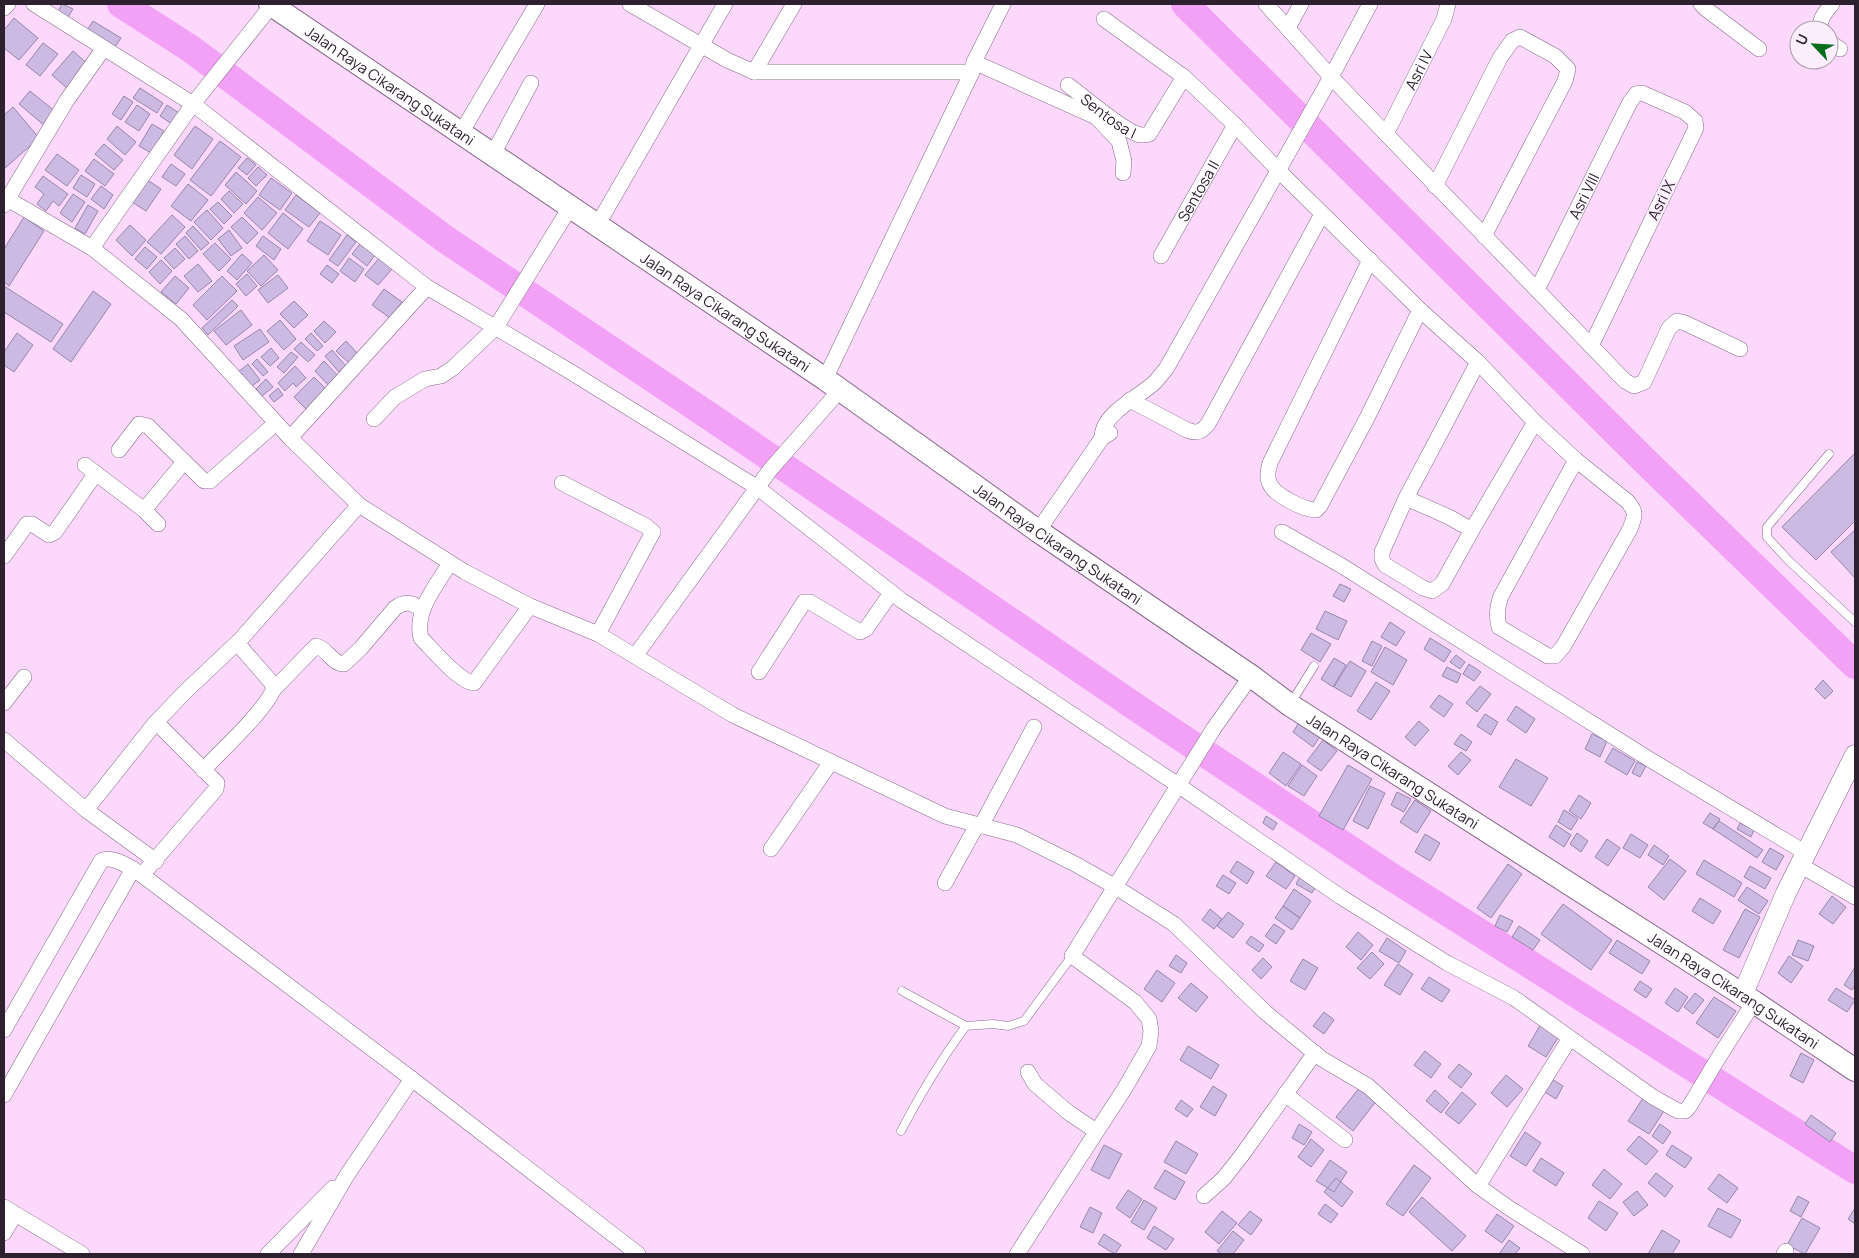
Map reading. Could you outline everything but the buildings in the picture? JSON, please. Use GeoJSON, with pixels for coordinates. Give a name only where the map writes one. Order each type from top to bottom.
{"type":"FeatureCollection","features":[{"type":"Feature","properties":{"kind":"main road","name":"Jalan Raya Cikarang Sukatani"},"geometry":{"type":"LineString","coordinates":[[271,4],[832,384],[1038,531],[1251,676],[1290,705],[1748,999],[1855,1070]]}},
{"type":"Feature","properties":{"kind":"street"},"geometry":{"type":"LineString","coordinates":[[4,8],[8,4]]}},
{"type":"Feature","properties":{"kind":"street"},"geometry":{"type":"LineString","coordinates":[[34,4],[193,104],[427,287],[496,327],[758,488],[892,592],[1341,897],[1447,963],[1514,998],[1653,1097],[1678,1111],[1685,1111],[1689,1107],[1717,1060],[1748,999],[1786,893],[1855,755]]}},
{"type":"Feature","properties":{"kind":"street"},"geometry":{"type":"LineString","coordinates":[[92,248],[193,104],[271,4]]}},
{"type":"Feature","properties":{"kind":"street"},"geometry":{"type":"LineString","coordinates":[[461,133],[537,4]]}},
{"type":"Feature","properties":{"kind":"street"},"geometry":{"type":"LineString","coordinates":[[630,4],[700,45],[754,72],[973,67],[1096,117],[1119,141],[1124,160],[1123,173]]}},
{"type":"Feature","properties":{"kind":"street"},"geometry":{"type":"LineString","coordinates":[[598,224],[725,4]]}},
{"type":"Feature","properties":{"kind":"street"},"geometry":{"type":"LineString","coordinates":[[754,72],[794,4]]}},
{"type":"Feature","properties":{"kind":"street"},"geometry":{"type":"LineString","coordinates":[[635,656],[770,470],[795,442],[832,384],[973,67],[1003,4]]}},
{"type":"Feature","properties":{"kind":"street"},"geometry":{"type":"LineString","coordinates":[[1266,4],[1331,77],[1625,381],[1634,386],[1644,382],[1669,328],[1677,321],[1686,323],[1740,349]]}},
{"type":"Feature","properties":{"kind":"street"},"geometry":{"type":"LineString","coordinates":[[1288,28],[1301,4]]}},
{"type":"Feature","properties":{"kind":"street"},"geometry":{"type":"LineString","coordinates":[[1038,531],[1102,438],[1102,432],[1114,414],[1154,382],[1166,369],[1331,77],[1370,4]]}},
{"type":"Feature","properties":{"kind":"street","name":"Asri IV"},"geometry":{"type":"LineString","coordinates":[[1386,134],[1444,20],[1448,4]]}},
{"type":"Feature","properties":{"kind":"street"},"geometry":{"type":"LineString","coordinates":[[1701,4],[1706,10],[1759,49]]}},
{"type":"Feature","properties":{"kind":"street"},"geometry":{"type":"LineString","coordinates":[[1822,20],[1832,4]]}},
{"type":"Feature","properties":{"kind":"street"},"geometry":{"type":"LineString","coordinates":[[1104,19],[1184,77],[1235,125],[1420,310],[1478,362],[1535,422],[1576,460],[1634,508],[1634,518],[1630,529],[1562,647],[1555,656],[1548,656],[1499,626],[1496,618],[1498,605],[1505,588],[1576,460]]}},
{"type":"Feature","properties":{"kind":"street"},"geometry":{"type":"LineString","coordinates":[[1435,186],[1500,58],[1512,42],[1520,37],[1555,56],[1568,69],[1565,81],[1484,236]]}},
{"type":"Feature","properties":{"kind":"street"},"geometry":{"type":"LineString","coordinates":[[104,48],[67,100],[5,201],[92,248],[181,319],[290,438],[359,506],[464,572],[530,606],[598,634],[733,715],[945,816],[1017,835],[1114,886],[1174,924],[1264,1012],[1315,1053],[1368,1086],[1478,1186],[1582,1254]]}},
{"type":"Feature","properties":{"kind":"street","name":"Sentosa I"},"geometry":{"type":"LineString","coordinates":[[1068,85],[1123,126],[1139,135],[1144,135],[1149,134],[1184,77]]}},
{"type":"Feature","properties":{"kind":"street"},"geometry":{"type":"LineString","coordinates":[[494,154],[531,83]]}},
{"type":"Feature","properties":{"kind":"street","name":"Asri IX"},"geometry":{"type":"LineString","coordinates":[[1591,346],[1696,128],[1695,120],[1685,112],[1642,94],[1636,94],[1630,102]]}},
{"type":"Feature","properties":{"kind":"street","name":"Asri VIII"},"geometry":{"type":"LineString","coordinates":[[1537,290],[1630,102]]}},
{"type":"Feature","properties":{"kind":"street","name":"Sentosa II"},"geometry":{"type":"LineString","coordinates":[[1161,256],[1235,125]]}},
{"type":"Feature","properties":{"kind":"street"},"geometry":{"type":"LineString","coordinates":[[374,419],[395,397],[425,379],[441,376],[453,368],[496,327],[571,206]]}},
{"type":"Feature","properties":{"kind":"street"},"geometry":{"type":"LineString","coordinates":[[1125,404],[1195,433],[1202,431],[1208,424],[1322,214]]}},
{"type":"Feature","properties":{"kind":"street"},"geometry":{"type":"LineString","coordinates":[[1370,260],[1270,463],[1267,476],[1271,486],[1280,494],[1308,510],[1316,510],[1320,506],[1367,418],[1420,310]]}},
{"type":"Feature","properties":{"kind":"street"},"geometry":{"type":"LineString","coordinates":[[290,438],[427,287]]}},
{"type":"Feature","properties":{"kind":"street"},"geometry":{"type":"LineString","coordinates":[[1478,362],[1406,498],[1382,552],[1382,559],[1385,565],[1423,588],[1432,591],[1442,584],[1535,422]]}},
{"type":"Feature","properties":{"kind":"street"},"geometry":{"type":"LineString","coordinates":[[119,450],[139,424],[144,424],[204,481],[210,481],[276,423]]}},
{"type":"Feature","properties":{"kind":"street"},"geometry":{"type":"LineString","coordinates":[[144,510],[184,462]]}},
{"type":"Feature","properties":{"kind":"street"},"geometry":{"type":"LineString","coordinates":[[4,556],[27,524],[32,524],[49,535],[55,532],[91,469],[144,510],[158,524]]}},
{"type":"Feature","properties":{"kind":"street"},"geometry":{"type":"LineString","coordinates":[[562,483],[646,526],[653,532],[598,634]]}},
{"type":"Feature","properties":{"kind":"street"},"geometry":{"type":"LineString","coordinates":[[1406,498],[1449,517],[1472,530]]}},
{"type":"Feature","properties":{"kind":"street"},"geometry":{"type":"LineString","coordinates":[[86,810],[156,722],[187,690],[237,644],[359,506]]}},
{"type":"Feature","properties":{"kind":"street"},"geometry":{"type":"LineString","coordinates":[[1282,532],[1342,566],[1649,759],[1803,859],[1855,897]]}},
{"type":"Feature","properties":{"kind":"street"},"geometry":{"type":"LineString","coordinates":[[450,563],[422,609],[419,630],[421,638],[458,675],[469,683],[474,684],[530,606]]}},
{"type":"Feature","properties":{"kind":"street"},"geometry":{"type":"LineString","coordinates":[[759,672],[804,602],[810,602],[860,632],[866,629],[892,592]]}},
{"type":"Feature","properties":{"kind":"street"},"geometry":{"type":"LineString","coordinates":[[203,770],[243,729],[274,689],[316,646],[322,648],[338,664],[344,664],[395,608],[409,603],[422,609]]}},
{"type":"Feature","properties":{"kind":"street"},"geometry":{"type":"LineString","coordinates":[[237,644],[272,682],[274,689]]}},
{"type":"Feature","properties":{"kind":"street"},"geometry":{"type":"LineString","coordinates":[[1017,1254],[1142,1060],[1149,1046],[1151,1031],[1149,1018],[1134,1002],[1072,956],[1190,764],[1251,676]]}},
{"type":"Feature","properties":{"kind":"street"},"geometry":{"type":"LineString","coordinates":[[4,703],[24,677]]}},
{"type":"Feature","properties":{"kind":"street"},"geometry":{"type":"LineString","coordinates":[[4,1095],[138,872],[156,861],[216,789],[217,783],[156,722]]}},
{"type":"Feature","properties":{"kind":"street"},"geometry":{"type":"LineString","coordinates":[[945,883],[1034,727]]}},
{"type":"Feature","properties":{"kind":"street"},"geometry":{"type":"LineString","coordinates":[[4,740],[86,810],[156,861]]}},
{"type":"Feature","properties":{"kind":"street"},"geometry":{"type":"LineString","coordinates":[[771,849],[831,762]]}},
{"type":"Feature","properties":{"kind":"street"},"geometry":{"type":"LineString","coordinates":[[4,1030],[101,861],[104,858],[110,859],[138,872],[412,1079],[638,1254]]}},
{"type":"Feature","properties":{"kind":"street"},"geometry":{"type":"LineString","coordinates":[[1478,1186],[1570,1038]]}},
{"type":"Feature","properties":{"kind":"street"},"geometry":{"type":"LineString","coordinates":[[1204,1196],[1224,1178],[1315,1053]]}},
{"type":"Feature","properties":{"kind":"street"},"geometry":{"type":"LineString","coordinates":[[1028,1072],[1035,1084],[1069,1113],[1096,1131]]}},
{"type":"Feature","properties":{"kind":"street"},"geometry":{"type":"LineString","coordinates":[[301,1254],[347,1175],[412,1079]]}},
{"type":"Feature","properties":{"kind":"street"},"geometry":{"type":"LineString","coordinates":[[1285,1094],[1345,1140]]}},
{"type":"Feature","properties":{"kind":"street"},"geometry":{"type":"LineString","coordinates":[[268,1254],[347,1175]]}},
{"type":"Feature","properties":{"kind":"street"},"geometry":{"type":"LineString","coordinates":[[4,1233],[9,1211],[73,1252]]}},
{"type":"Feature","properties":{"kind":"lane"},"geometry":{"type":"LineString","coordinates":[[1829,454],[1767,527],[1767,536],[1788,560],[1855,622]]}},
{"type":"Feature","properties":{"kind":"lane"},"geometry":{"type":"LineString","coordinates":[[1290,705],[1314,666]]}},
{"type":"Feature","properties":{"kind":"lane"},"geometry":{"type":"LineString","coordinates":[[902,991],[966,1026],[993,1024],[1008,1026],[1024,1021],[1072,956]]}},
{"type":"Feature","properties":{"kind":"lane"},"geometry":{"type":"LineString","coordinates":[[900,1131],[954,1041],[966,1026]]}},
{"type":"Feature","properties":{"kind":"waterway"},"geometry":{"type":"LineString","coordinates":[[121,4],[191,49],[445,239],[727,428],[1143,712],[1387,874],[1855,1170]]}},
{"type":"Feature","properties":{"kind":"waterway"},"geometry":{"type":"LineString","coordinates":[[1185,4],[1645,461],[1855,665]]}}]}
